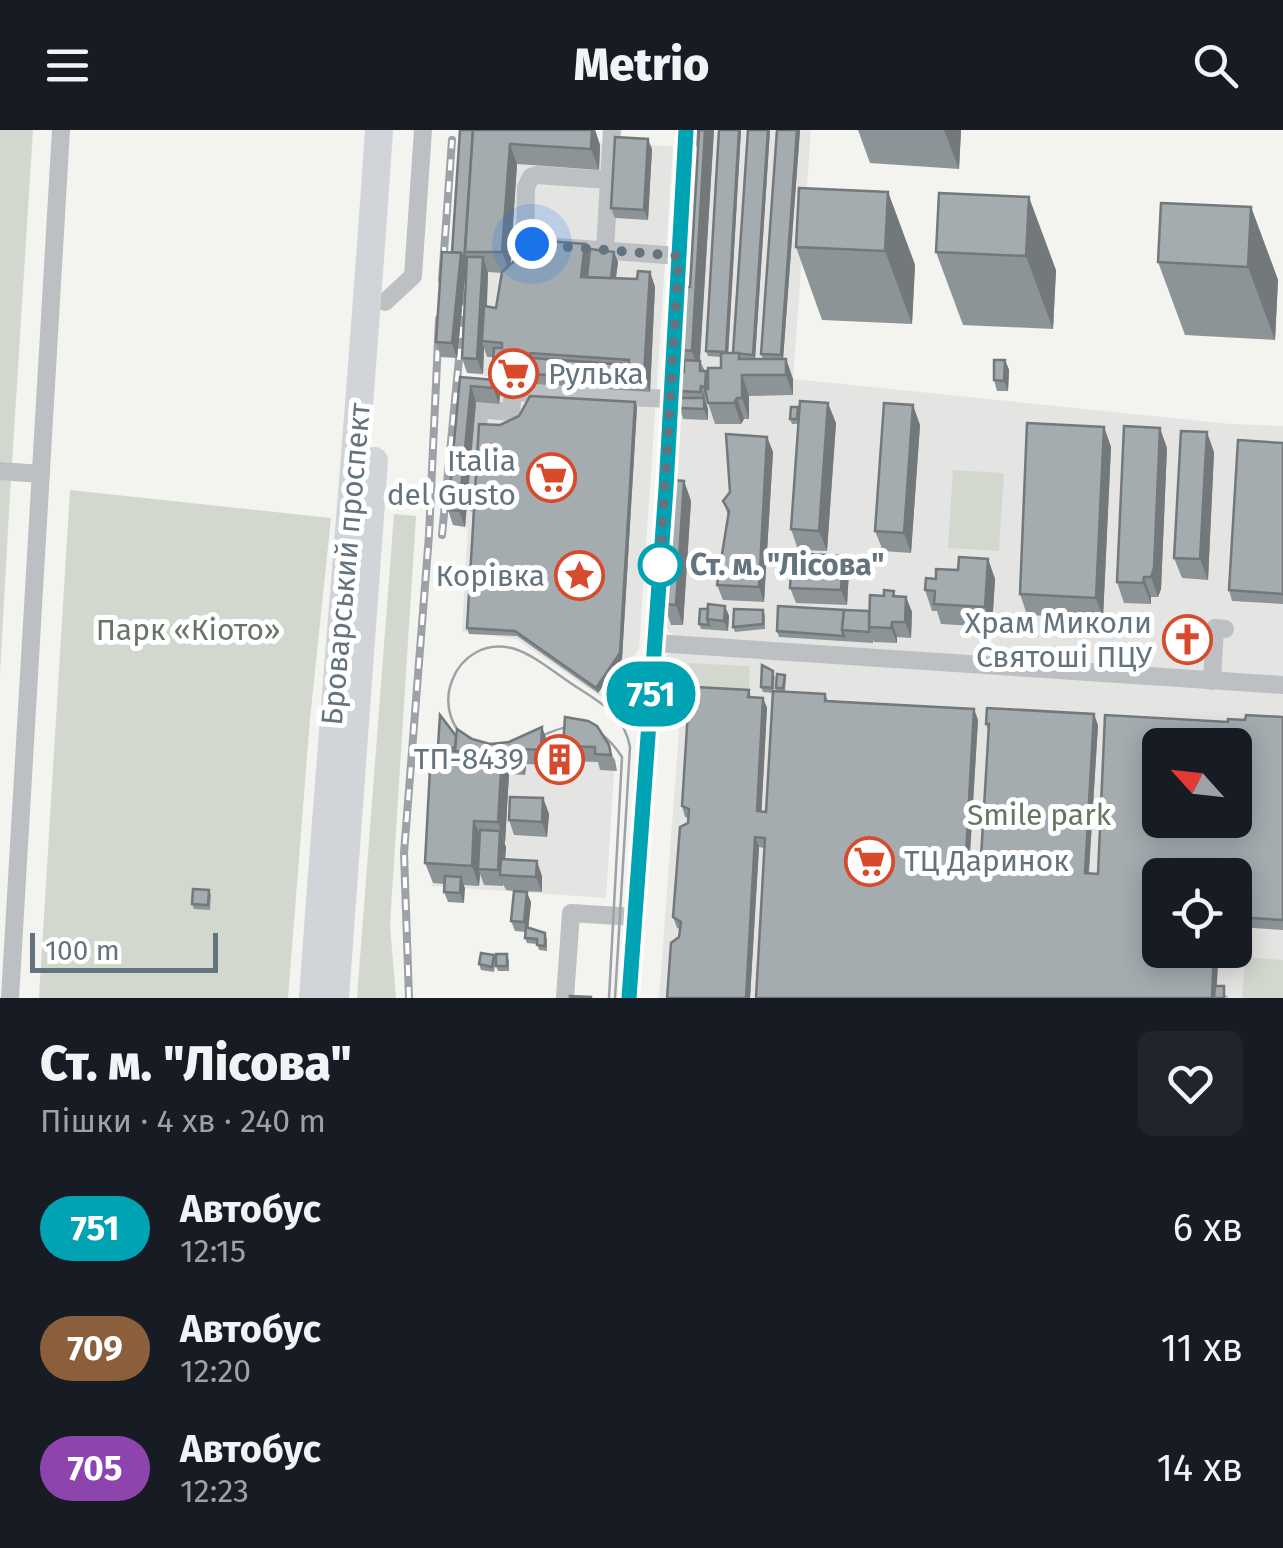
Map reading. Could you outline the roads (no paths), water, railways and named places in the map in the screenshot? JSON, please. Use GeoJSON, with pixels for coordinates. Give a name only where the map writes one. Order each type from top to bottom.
{"type":"FeatureCollection","features":[{"type":"Feature","properties":{"kind":"highway","name":"Броварський проспект"},"geometry":{"type":"LineString","coordinates":[[313,998],[378,130]]}},
{"type":"Feature","properties":{"kind":"highway","name":"Броварський проспект"},"geometry":{"type":"LineString","coordinates":[[335,998],[396,130]]}},
{"type":"Feature","properties":{"kind":"street"},"geometry":{"type":"LineString","coordinates":[[10,998],[9,856],[41,474],[61,130]]}},
{"type":"Feature","properties":{"kind":"street"},"geometry":{"type":"LineString","coordinates":[[385,302],[414,276],[423,130]]}},
{"type":"Feature","properties":{"kind":"street"},"geometry":{"type":"LineString","coordinates":[[629,998],[686,130]]}},
{"type":"Feature","properties":{"kind":"street"},"geometry":{"type":"LineString","coordinates":[[605,250],[607,133]]}},
{"type":"Feature","properties":{"kind":"street"},"geometry":{"type":"LineString","coordinates":[[609,180],[537,175],[528,182],[524,236],[528,243],[679,256]]}},
{"type":"Feature","properties":{"kind":"street"},"geometry":{"type":"LineString","coordinates":[[474,522],[479,409],[511,412],[513,392],[671,399]]}},
{"type":"Feature","properties":{"kind":"street"},"geometry":{"type":"LineString","coordinates":[[0,471],[41,474]]}},
{"type":"Feature","properties":{"kind":"street"},"geometry":{"type":"LineString","coordinates":[[1212,681],[1215,628],[1225,629]]}},
{"type":"Feature","properties":{"kind":"street"},"geometry":{"type":"LineString","coordinates":[[655,642],[1283,685]]}},
{"type":"Feature","properties":{"kind":"street"},"geometry":{"type":"LineString","coordinates":[[565,998],[572,913],[635,917]]}},
{"type":"Feature","properties":{"kind":"tram line"},"geometry":{"type":"LineString","coordinates":[[478,747],[460,733],[448,698],[452,680],[462,664],[476,652],[494,647],[515,649],[538,661],[602,704],[623,726],[630,747],[615,998]]}},
{"type":"Feature","properties":{"kind":"tram line"},"geometry":{"type":"LineString","coordinates":[[521,747],[550,732],[576,726],[599,733],[622,757],[609,998]]}},
{"type":"Feature","properties":{"kind":"railway"},"geometry":{"type":"LineString","coordinates":[[442,280],[452,140]]}},
{"type":"Feature","properties":{"kind":"railway"},"geometry":{"type":"LineString","coordinates":[[442,535],[467,276]]}},
{"type":"Feature","properties":{"kind":"railway"},"geometry":{"type":"LineString","coordinates":[[409,998],[404,853],[429,535],[439,319]]}},
{"type":"Feature","properties":{"kind":"place","name":"Рулька"},"geometry":{"type":"Point","coordinates":[513,374]}},
{"type":"Feature","properties":{"kind":"place","name":"Italia del Gusto"},"geometry":{"type":"Point","coordinates":[551,478]}},
{"type":"Feature","properties":{"kind":"place","name":"Ст. м. \"Лісова\""},"geometry":{"type":"Point","coordinates":[660,565]}},
{"type":"Feature","properties":{"kind":"place","name":"Корівка"},"geometry":{"type":"Point","coordinates":[580,576]}},
{"type":"Feature","properties":{"kind":"place","name":"Храм Миколи Святоші ПЦУ"},"geometry":{"type":"Point","coordinates":[1187,640]}},
{"type":"Feature","properties":{"kind":"place","name":"ТП-8439"},"geometry":{"type":"Point","coordinates":[559,759]}},
{"type":"Feature","properties":{"kind":"place","name":"ТЦ Даринок"},"geometry":{"type":"Point","coordinates":[869,861]}},
{"type":"Feature","properties":{"kind":"park label","name":"Парк «Кіото»"},"geometry":{"type":"Point","coordinates":[188,630]}},
{"type":"Feature","properties":{"kind":"park label","name":"Smile park"},"geometry":{"type":"Point","coordinates":[1039,815]}}]}
